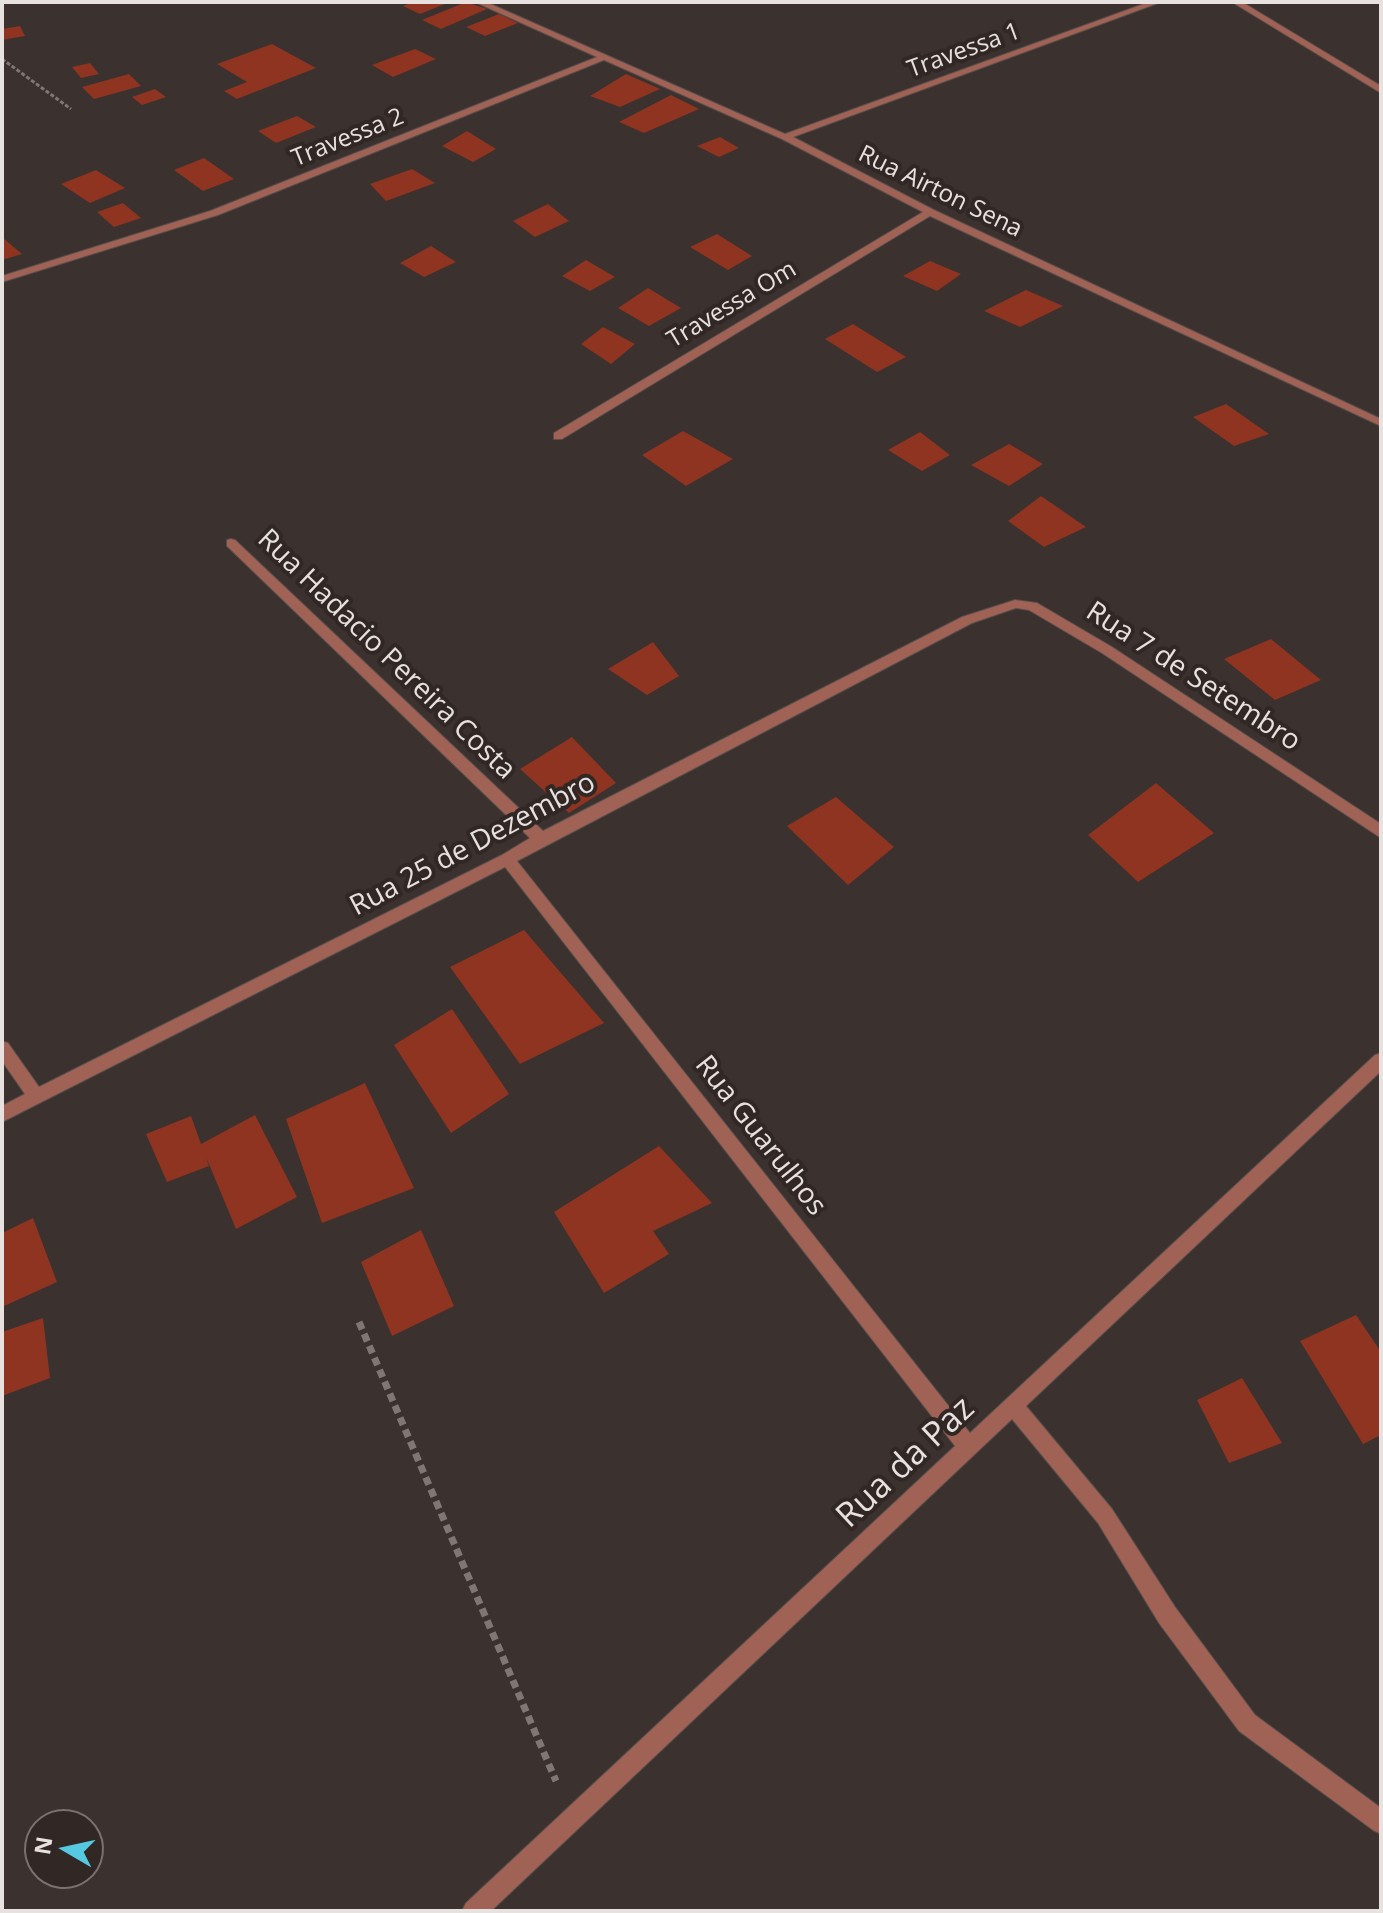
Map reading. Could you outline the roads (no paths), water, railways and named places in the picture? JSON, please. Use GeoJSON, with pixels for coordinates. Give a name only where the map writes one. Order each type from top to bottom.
{"type":"FeatureCollection","features":[{"type":"Feature","properties":{"kind":"street","name":"Rua Airton Sena"},"geometry":{"type":"LineString","coordinates":[[479,2],[785,137],[930,212],[1381,423]]}},
{"type":"Feature","properties":{"kind":"street","name":"Travessa 1"},"geometry":{"type":"LineString","coordinates":[[785,137],[1157,2]]}},
{"type":"Feature","properties":{"kind":"street"},"geometry":{"type":"LineString","coordinates":[[1236,2],[1381,90]]}},
{"type":"Feature","properties":{"kind":"street","name":"Travessa 2"},"geometry":{"type":"LineString","coordinates":[[2,279],[214,213],[605,57]]}},
{"type":"Feature","properties":{"kind":"street","name":"Travessa Om"},"geometry":{"type":"LineString","coordinates":[[558,436],[930,212]]}},
{"type":"Feature","properties":{"kind":"street","name":"Rua Hadacio Pereira Costa"},"geometry":{"type":"LineString","coordinates":[[231,543],[541,839]]}},
{"type":"Feature","properties":{"kind":"street","name":"Rua 7 de Setembro"},"geometry":{"type":"LineString","coordinates":[[967,620],[1015,604],[1040,610],[1107,650],[1381,832]]}},
{"type":"Feature","properties":{"kind":"street","name":"Rua 25 de Dezembro"},"geometry":{"type":"LineString","coordinates":[[2,1114],[507,859],[967,620]]}},
{"type":"Feature","properties":{"kind":"street","name":"Rua Guarulhos"},"geometry":{"type":"LineString","coordinates":[[507,859],[969,1448]]}},
{"type":"Feature","properties":{"kind":"street"},"geometry":{"type":"LineString","coordinates":[[2,1048],[37,1097]]}},
{"type":"Feature","properties":{"kind":"street","name":"Rua da Paz"},"geometry":{"type":"LineString","coordinates":[[474,1911],[1381,1060]]}},
{"type":"Feature","properties":{"kind":"street"},"geometry":{"type":"LineString","coordinates":[[1014,1406],[1105,1516],[1167,1615],[1247,1723],[1381,1822]]}}]}
